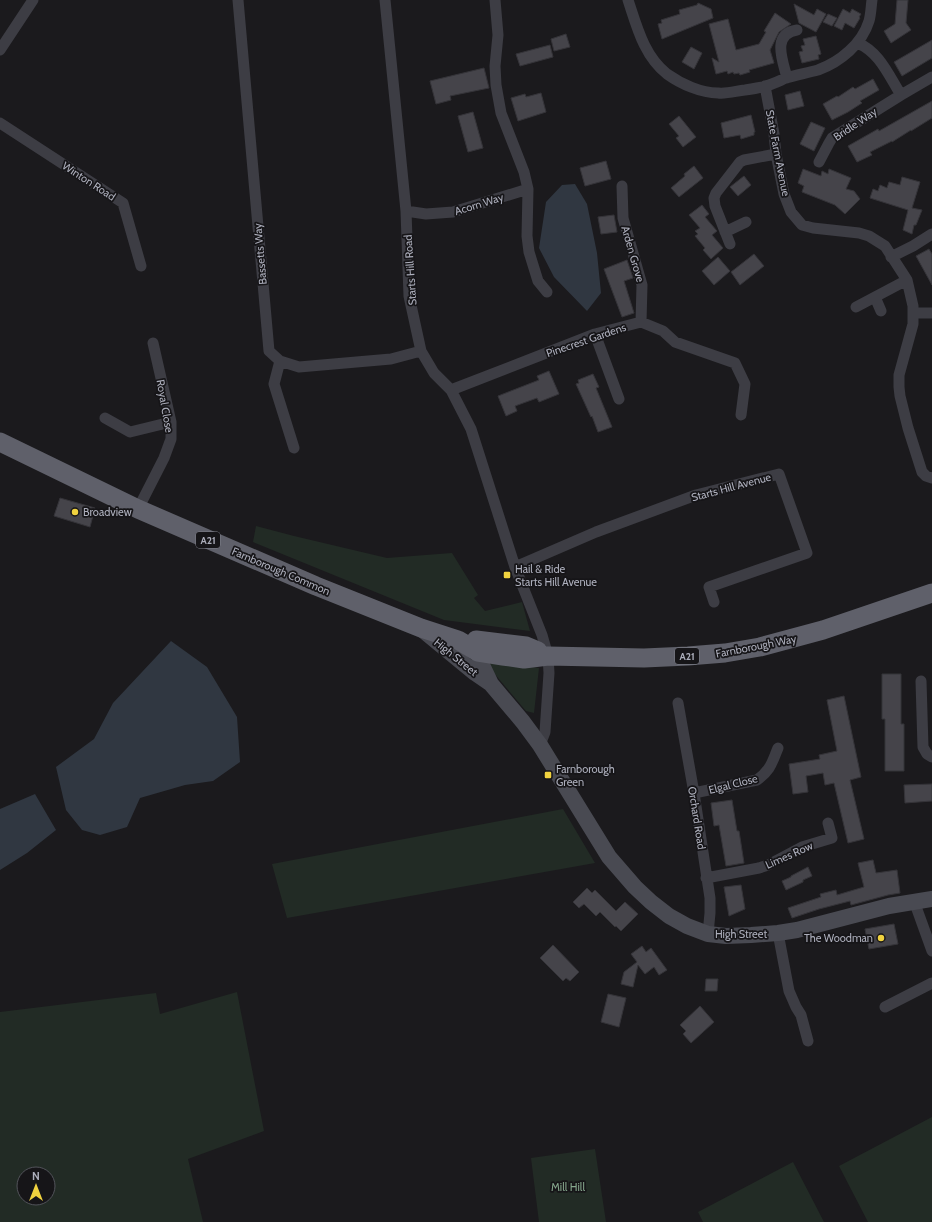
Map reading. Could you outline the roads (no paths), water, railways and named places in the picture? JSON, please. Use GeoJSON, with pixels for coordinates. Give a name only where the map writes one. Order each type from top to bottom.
{"type":"FeatureCollection","features":[{"type":"Feature","properties":{"kind":"highway","name":"Farnborough Common"},"geometry":{"type":"LineString","coordinates":[[0,442],[138,509],[316,586],[421,628],[503,656],[524,659],[548,656]]}},
{"type":"Feature","properties":{"kind":"highway","name":"Farnborough Way"},"geometry":{"type":"LineString","coordinates":[[548,656],[604,658],[668,657],[709,655],[741,651],[823,630],[932,593]]}},
{"type":"Feature","properties":{"kind":"main road","name":"High Street"},"geometry":{"type":"LineString","coordinates":[[421,628],[475,673],[491,684]]}},
{"type":"Feature","properties":{"kind":"main road","name":"High Street"},"geometry":{"type":"LineString","coordinates":[[469,644],[481,663],[491,684],[540,745],[609,857],[622,873],[651,902],[669,916],[687,926],[708,934],[751,936],[797,930],[889,906],[932,899]]}},
{"type":"Feature","properties":{"kind":"street"},"geometry":{"type":"LineString","coordinates":[[0,50],[33,0]]}},
{"type":"Feature","properties":{"kind":"street","name":"Bassetts Way"},"geometry":{"type":"LineString","coordinates":[[238,0],[269,351],[280,361]]}},
{"type":"Feature","properties":{"kind":"street","name":"Starts Hill Road"},"geometry":{"type":"LineString","coordinates":[[385,0],[406,211],[409,296],[421,352],[434,373],[451,390],[471,429],[516,567],[542,635],[548,656]]}},
{"type":"Feature","properties":{"kind":"street"},"geometry":{"type":"LineString","coordinates":[[495,0],[498,35],[495,66],[496,85],[501,113],[524,172],[528,189],[527,236],[529,252],[538,281],[547,292]]}},
{"type":"Feature","properties":{"kind":"street"},"geometry":{"type":"LineString","coordinates":[[628,0],[646,50],[666,73],[691,87],[717,93],[765,86],[787,78],[818,70],[833,63],[846,54],[864,33],[869,22],[872,0]]}},
{"type":"Feature","properties":{"kind":"street"},"geometry":{"type":"LineString","coordinates":[[787,78],[780,47],[785,35],[788,32],[797,30]]}},
{"type":"Feature","properties":{"kind":"street"},"geometry":{"type":"LineString","coordinates":[[857,42],[870,50],[878,58],[901,95]]}},
{"type":"Feature","properties":{"kind":"street","name":"Bridle Way"},"geometry":{"type":"LineString","coordinates":[[819,162],[832,138],[932,77]]}},
{"type":"Feature","properties":{"kind":"street","name":"State Farm Avenue"},"geometry":{"type":"LineString","coordinates":[[765,86],[784,194],[791,212],[802,225],[859,233],[869,236],[885,246],[907,280],[914,314],[913,324],[900,375],[900,396],[908,428],[922,472],[926,476],[932,478]]}},
{"type":"Feature","properties":{"kind":"street","name":"Winton Road"},"geometry":{"type":"LineString","coordinates":[[0,123],[123,204],[141,266]]}},
{"type":"Feature","properties":{"kind":"street"},"geometry":{"type":"LineString","coordinates":[[730,244],[715,206],[714,198],[716,193],[740,162],[776,154]]}},
{"type":"Feature","properties":{"kind":"street","name":"Arden Grove"},"geometry":{"type":"LineString","coordinates":[[622,186],[623,218],[642,285],[641,322]]}},
{"type":"Feature","properties":{"kind":"street","name":"Acorn Way"},"geometry":{"type":"LineString","coordinates":[[406,211],[426,214],[453,212],[528,189]]}},
{"type":"Feature","properties":{"kind":"street"},"geometry":{"type":"LineString","coordinates":[[725,232],[746,222]]}},
{"type":"Feature","properties":{"kind":"street"},"geometry":{"type":"LineString","coordinates":[[891,257],[932,234]]}},
{"type":"Feature","properties":{"kind":"street"},"geometry":{"type":"LineString","coordinates":[[856,307],[907,280]]}},
{"type":"Feature","properties":{"kind":"street"},"geometry":{"type":"LineString","coordinates":[[875,297],[881,311]]}},
{"type":"Feature","properties":{"kind":"street"},"geometry":{"type":"LineString","coordinates":[[914,314],[932,313]]}},
{"type":"Feature","properties":{"kind":"street","name":"Pinecrest Gardens"},"geometry":{"type":"LineString","coordinates":[[451,390],[595,334],[641,322],[663,331],[675,342],[735,363],[745,384],[741,415]]}},
{"type":"Feature","properties":{"kind":"street"},"geometry":{"type":"LineString","coordinates":[[595,334],[619,399]]}},
{"type":"Feature","properties":{"kind":"street","name":"Royal Close"},"geometry":{"type":"LineString","coordinates":[[138,509],[164,458],[171,439],[171,422],[153,343]]}},
{"type":"Feature","properties":{"kind":"street"},"geometry":{"type":"LineString","coordinates":[[294,448],[274,384],[280,361],[298,367],[391,359],[421,352]]}},
{"type":"Feature","properties":{"kind":"street"},"geometry":{"type":"LineString","coordinates":[[105,418],[130,432],[171,422]]}},
{"type":"Feature","properties":{"kind":"street","name":"Starts Hill Avenue"},"geometry":{"type":"LineString","coordinates":[[516,567],[596,532],[696,495],[779,474],[807,553],[710,587],[714,602]]}},
{"type":"Feature","properties":{"kind":"street"},"geometry":{"type":"LineString","coordinates":[[540,745],[545,732],[549,673],[548,656]]}},
{"type":"Feature","properties":{"kind":"street"},"geometry":{"type":"LineString","coordinates":[[921,681],[923,747],[927,754],[932,757]]}},
{"type":"Feature","properties":{"kind":"street","name":"Orchard Road"},"geometry":{"type":"LineString","coordinates":[[678,703],[694,793],[710,898],[708,934]]}},
{"type":"Feature","properties":{"kind":"street","name":"Elgal Close"},"geometry":{"type":"LineString","coordinates":[[694,793],[757,780],[766,774],[778,748]]}},
{"type":"Feature","properties":{"kind":"street","name":"Limes Row"},"geometry":{"type":"LineString","coordinates":[[706,878],[759,868],[768,865],[798,849],[832,838],[828,823]]}},
{"type":"Feature","properties":{"kind":"street"},"geometry":{"type":"LineString","coordinates":[[914,901],[932,951]]}},
{"type":"Feature","properties":{"kind":"street"},"geometry":{"type":"LineString","coordinates":[[778,933],[789,991],[801,1015],[808,1041]]}},
{"type":"Feature","properties":{"kind":"street"},"geometry":{"type":"LineString","coordinates":[[885,1007],[932,983]]}},
{"type":"Feature","properties":{"kind":"place","name":"Broadview"},"geometry":{"type":"Point","coordinates":[75,512]}},
{"type":"Feature","properties":{"kind":"place","name":"Hail & Ride Starts Hill Avenue"},"geometry":{"type":"Point","coordinates":[507,575]}},
{"type":"Feature","properties":{"kind":"place","name":"Farnborough Green"},"geometry":{"type":"Point","coordinates":[548,775]}},
{"type":"Feature","properties":{"kind":"place","name":"The Woodman"},"geometry":{"type":"Point","coordinates":[881,938]}},
{"type":"Feature","properties":{"kind":"park label","name":"Mill Hill"},"geometry":{"type":"Point","coordinates":[568,1187]}}]}
